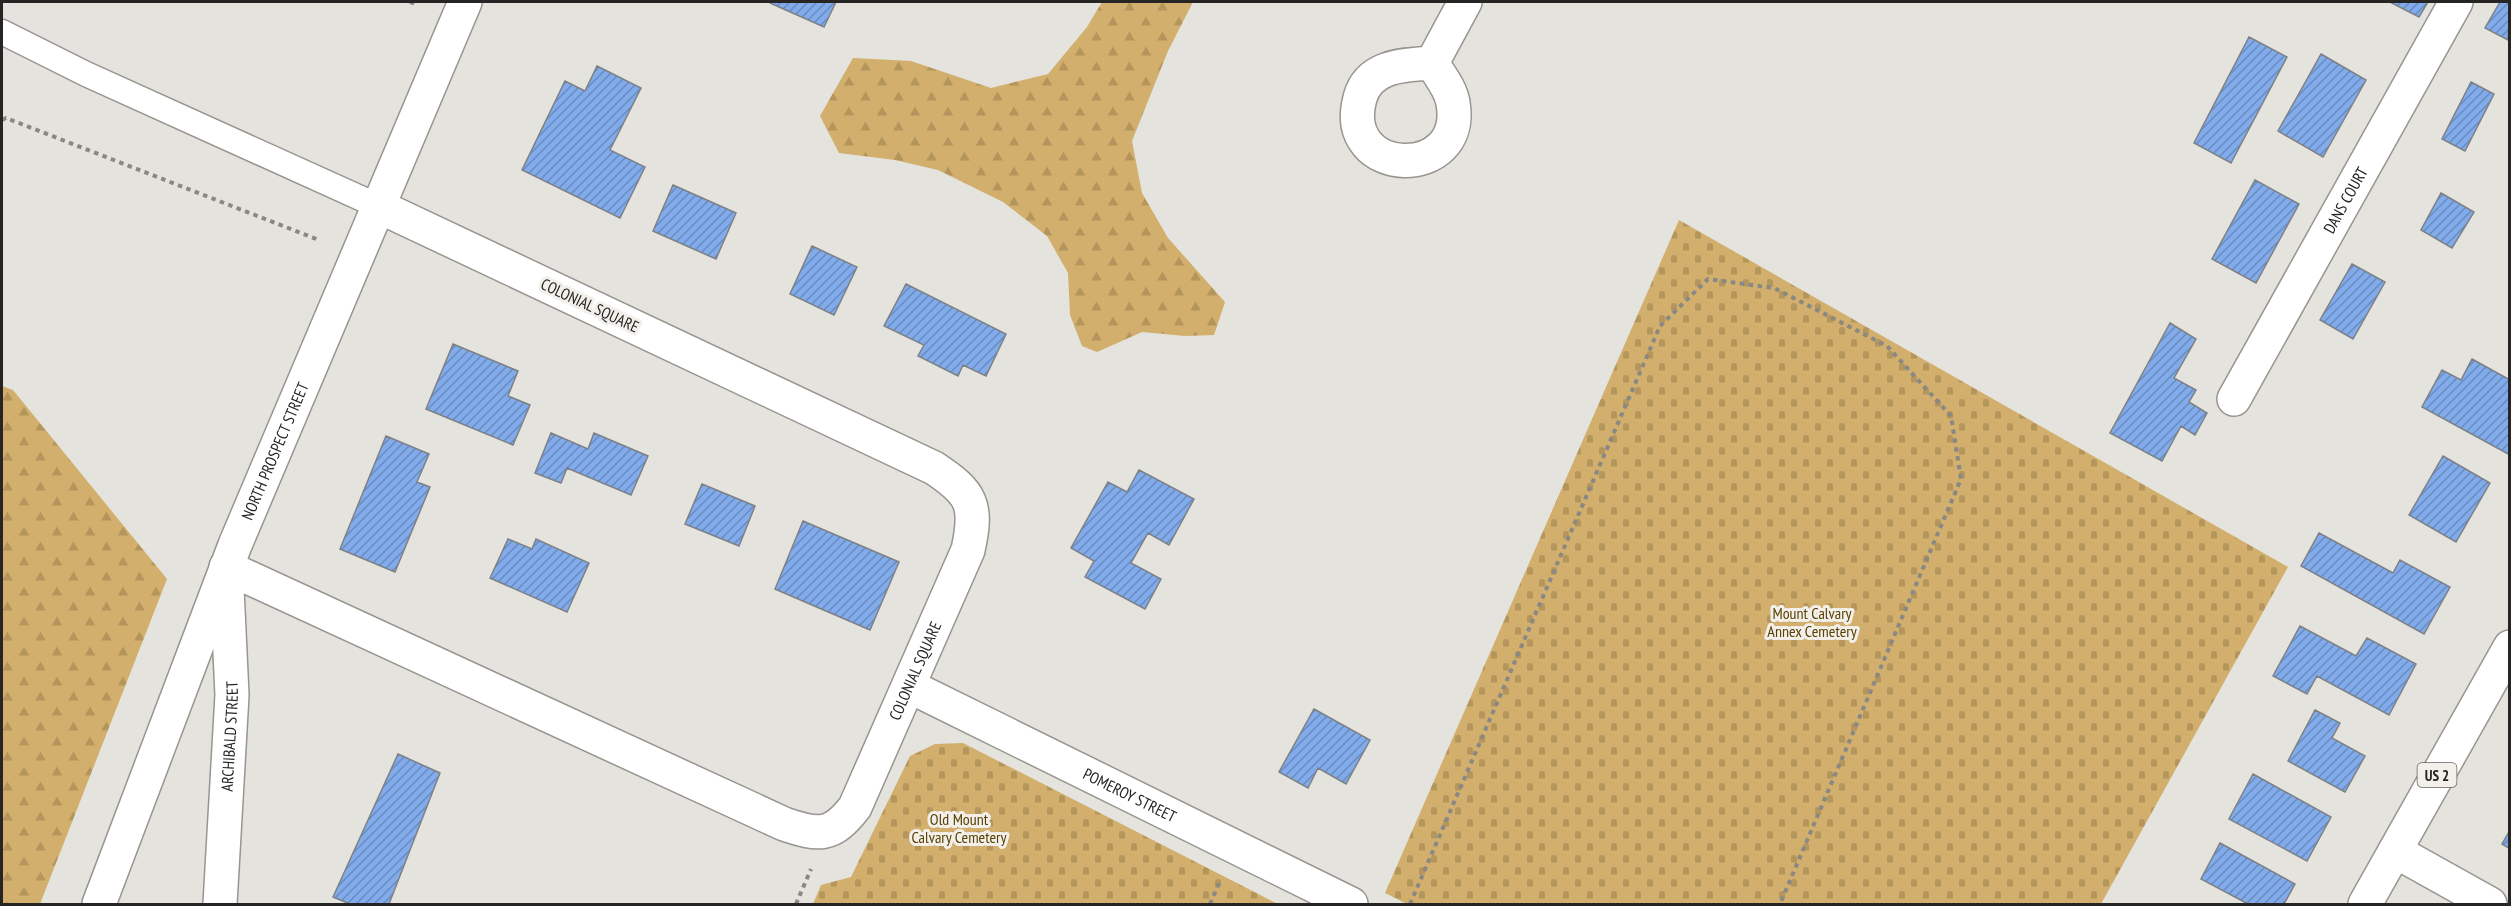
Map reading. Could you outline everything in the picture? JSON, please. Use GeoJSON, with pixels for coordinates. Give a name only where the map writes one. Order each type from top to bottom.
{"type":"FeatureCollection","features":[{"type":"Feature","properties":{"kind":"street","name":"NORTH PROSPECT STREET"},"geometry":{"type":"LineString","coordinates":[[99,904],[226,567],[465,2]]}},
{"type":"Feature","properties":{"kind":"street"},"geometry":{"type":"LineString","coordinates":[[1432,63],[1465,2]]}},
{"type":"Feature","properties":{"kind":"street","name":"DANS COURT"},"geometry":{"type":"LineString","coordinates":[[2234,399],[2456,2]]}},
{"type":"Feature","properties":{"kind":"street","name":"COLONIAL SQUARE"},"geometry":{"type":"LineString","coordinates":[[226,567],[805,831],[826,832],[842,825],[855,807],[910,687],[970,540],[975,522],[971,503],[956,482],[934,468],[378,206]]}},
{"type":"Feature","properties":{"kind":"street","name":"ARCHIBALD STREET"},"geometry":{"type":"LineString","coordinates":[[220,904],[232,695],[226,567]]}},
{"type":"Feature","properties":{"kind":"street","name":"US 2"},"geometry":{"type":"LineString","coordinates":[[2365,904],[2510,646]]}},
{"type":"Feature","properties":{"kind":"street","name":"POMEROY STREET"},"geometry":{"type":"LineString","coordinates":[[910,687],[1351,904]]}},
{"type":"Feature","properties":{"kind":"street"},"geometry":{"type":"LineString","coordinates":[[2395,851],[2490,904]]}},
{"type":"Feature","properties":{"kind":"lane"},"geometry":{"type":"LineString","coordinates":[[2,32],[86,74],[378,206]]}},
{"type":"Feature","properties":{"kind":"path"},"geometry":{"type":"LineString","coordinates":[[410,2],[416,4]]}},
{"type":"Feature","properties":{"kind":"path"},"geometry":{"type":"LineString","coordinates":[[2,120],[6,118],[17,122],[319,240]]}},
{"type":"Feature","properties":{"kind":"path"},"geometry":{"type":"LineString","coordinates":[[1410,904],[1660,326],[1708,279],[1774,288],[1887,346],[1951,416],[1961,478],[1780,904]]}},
{"type":"Feature","properties":{"kind":"green space"},"geometry":{"type":"Polygon","coordinates":[[[1102,2],[1193,2],[1168,51],[1132,141],[1142,193],[1168,238],[1225,302],[1214,335],[1185,336],[1142,332],[1097,352],[1082,346],[1070,315],[1068,273],[1047,236],[1003,202],[938,170],[895,160],[839,153],[820,116],[853,58],[911,61],[991,88],[1048,74],[1087,27],[1102,2]]]}},
{"type":"Feature","properties":{"kind":"green space","name":"Mount Calvary Annex Cemetery"},"geometry":{"type":"Polygon","coordinates":[[[1679,220],[2288,567],[2101,904],[1407,904],[1385,893],[1679,220]]]}},
{"type":"Feature","properties":{"kind":"green space"},"geometry":{"type":"Polygon","coordinates":[[[2,386],[13,390],[167,579],[40,904],[2,904],[2,386]]]}},
{"type":"Feature","properties":{"kind":"green space","name":"Old Mount Calvary Cemetery"},"geometry":{"type":"Polygon","coordinates":[[[963,743],[1278,904],[813,904],[821,885],[851,877],[910,756],[935,744],[963,743]]]}},
{"type":"Feature","properties":{"kind":"building"},"geometry":{"type":"Polygon","coordinates":[[[770,2],[836,2],[824,27],[770,2]]]}},
{"type":"Feature","properties":{"kind":"building"},"geometry":{"type":"Polygon","coordinates":[[[2390,2],[2428,2],[2419,17],[2390,2]]]}},
{"type":"Feature","properties":{"kind":"building"},"geometry":{"type":"Polygon","coordinates":[[[2500,2],[2510,2],[2508,40],[2485,28],[2500,2]]]}},
{"type":"Feature","properties":{"kind":"building"},"geometry":{"type":"Polygon","coordinates":[[[2249,37],[2287,57],[2231,163],[2194,143],[2249,37]]]}},
{"type":"Feature","properties":{"kind":"building"},"geometry":{"type":"Polygon","coordinates":[[[2321,54],[2366,80],[2323,157],[2278,131],[2321,54]]]}},
{"type":"Feature","properties":{"kind":"building"},"geometry":{"type":"Polygon","coordinates":[[[597,66],[641,88],[610,150],[645,167],[620,218],[522,170],[565,81],[585,91],[597,66]]]}},
{"type":"Feature","properties":{"kind":"building"},"geometry":{"type":"Polygon","coordinates":[[[2471,82],[2494,94],[2465,151],[2442,139],[2471,82]]]}},
{"type":"Feature","properties":{"kind":"building"},"geometry":{"type":"Polygon","coordinates":[[[2255,180],[2299,204],[2256,283],[2212,259],[2255,180]]]}},
{"type":"Feature","properties":{"kind":"building"},"geometry":{"type":"Polygon","coordinates":[[[673,185],[736,213],[716,259],[653,231],[673,185]]]}},
{"type":"Feature","properties":{"kind":"building"},"geometry":{"type":"Polygon","coordinates":[[[2441,193],[2474,212],[2452,248],[2421,230],[2441,193]]]}},
{"type":"Feature","properties":{"kind":"building"},"geometry":{"type":"Polygon","coordinates":[[[812,246],[857,267],[834,315],[790,294],[812,246]]]}},
{"type":"Feature","properties":{"kind":"building"},"geometry":{"type":"Polygon","coordinates":[[[2352,264],[2385,282],[2353,339],[2320,320],[2352,264]]]}},
{"type":"Feature","properties":{"kind":"building"},"geometry":{"type":"Polygon","coordinates":[[[906,284],[1006,334],[986,376],[963,365],[958,376],[918,356],[924,345],[884,326],[906,284]]]}},
{"type":"Feature","properties":{"kind":"building"},"geometry":{"type":"Polygon","coordinates":[[[2170,323],[2196,339],[2174,378],[2196,390],[2189,402],[2207,413],[2195,435],[2181,426],[2162,461],[2110,433],[2170,323]]]}},
{"type":"Feature","properties":{"kind":"building"},"geometry":{"type":"Polygon","coordinates":[[[453,344],[518,371],[508,396],[530,405],[513,445],[426,409],[453,344]]]}},
{"type":"Feature","properties":{"kind":"building"},"geometry":{"type":"Polygon","coordinates":[[[2472,359],[2510,380],[2510,455],[2422,407],[2442,370],[2461,380],[2472,359]]]}},
{"type":"Feature","properties":{"kind":"building"},"geometry":{"type":"Polygon","coordinates":[[[551,433],[588,449],[594,433],[648,456],[631,495],[567,468],[561,483],[535,473],[551,433]]]}},
{"type":"Feature","properties":{"kind":"building"},"geometry":{"type":"Polygon","coordinates":[[[386,436],[429,454],[417,482],[430,487],[395,572],[340,549],[386,436]]]}},
{"type":"Feature","properties":{"kind":"building"},"geometry":{"type":"Polygon","coordinates":[[[2443,456],[2490,483],[2456,542],[2409,515],[2443,456]]]}},
{"type":"Feature","properties":{"kind":"building"},"geometry":{"type":"Polygon","coordinates":[[[1139,470],[1194,499],[1169,545],[1148,533],[1131,563],[1161,579],[1145,609],[1085,577],[1094,561],[1071,548],[1108,482],[1127,492],[1139,470]]]}},
{"type":"Feature","properties":{"kind":"building"},"geometry":{"type":"Polygon","coordinates":[[[702,484],[755,506],[739,546],[685,524],[702,484]]]}},
{"type":"Feature","properties":{"kind":"building"},"geometry":{"type":"Polygon","coordinates":[[[803,521],[899,562],[870,630],[775,589],[803,521]]]}},
{"type":"Feature","properties":{"kind":"building"},"geometry":{"type":"Polygon","coordinates":[[[2319,533],[2393,573],[2400,560],[2450,587],[2424,634],[2301,566],[2319,533]]]}},
{"type":"Feature","properties":{"kind":"building"},"geometry":{"type":"Polygon","coordinates":[[[508,539],[532,549],[536,539],[589,563],[567,612],[490,578],[508,539]]]}},
{"type":"Feature","properties":{"kind":"building"},"geometry":{"type":"Polygon","coordinates":[[[2300,626],[2356,656],[2367,638],[2416,664],[2389,715],[2317,676],[2307,694],[2273,676],[2300,626]]]}},
{"type":"Feature","properties":{"kind":"building"},"geometry":{"type":"Polygon","coordinates":[[[1314,709],[1370,740],[1346,784],[1318,768],[1308,788],[1279,772],[1314,709]]]}},
{"type":"Feature","properties":{"kind":"building"},"geometry":{"type":"Polygon","coordinates":[[[2315,710],[2340,723],[2332,738],[2365,756],[2345,792],[2288,761],[2315,710]]]}},
{"type":"Feature","properties":{"kind":"building"},"geometry":{"type":"Polygon","coordinates":[[[398,754],[440,773],[389,904],[350,904],[333,897],[398,754]]]}},
{"type":"Feature","properties":{"kind":"building"},"geometry":{"type":"Polygon","coordinates":[[[2253,774],[2331,817],[2307,861],[2229,819],[2253,774]]]}},
{"type":"Feature","properties":{"kind":"building"},"geometry":{"type":"Polygon","coordinates":[[[2510,830],[2510,849],[2502,844],[2510,830]]]}},
{"type":"Feature","properties":{"kind":"building"},"geometry":{"type":"Polygon","coordinates":[[[2220,843],[2295,884],[2284,904],[2248,904],[2201,879],[2220,843]]]}}]}
